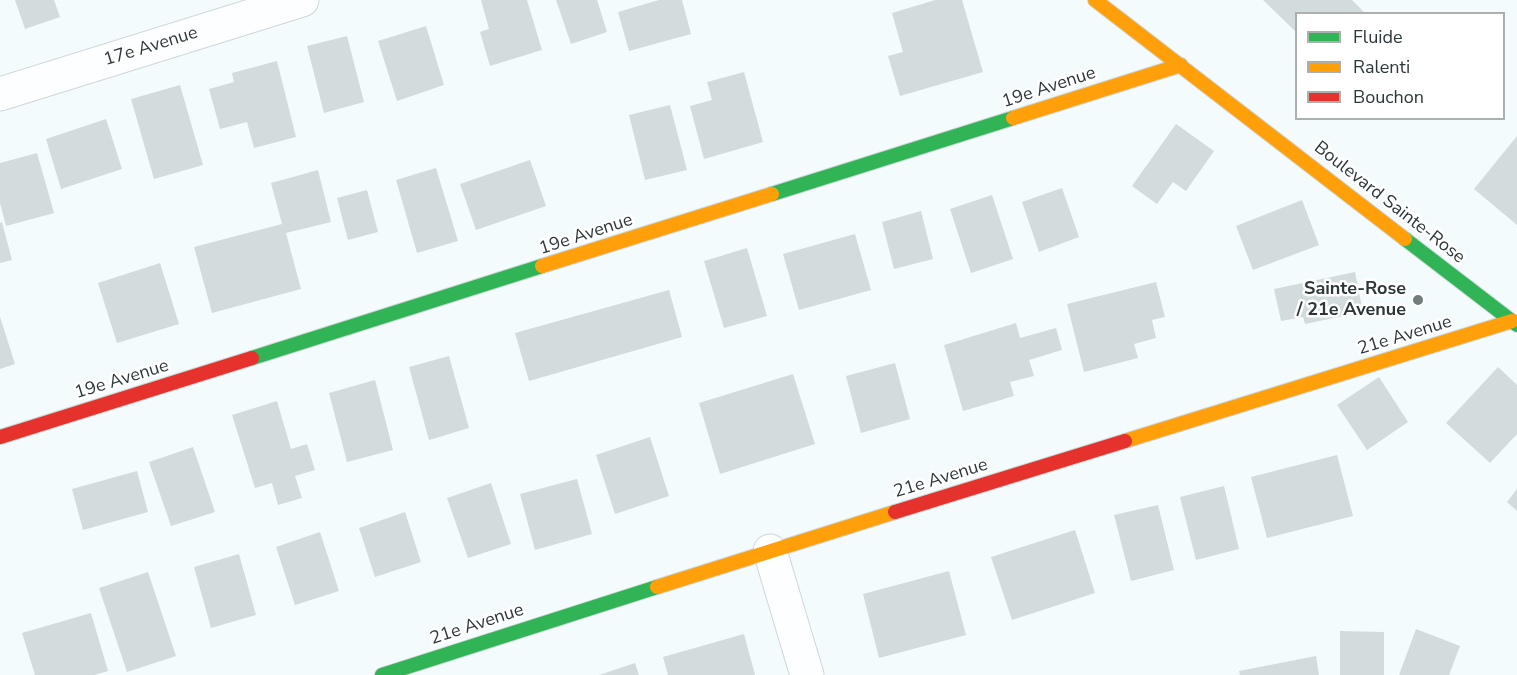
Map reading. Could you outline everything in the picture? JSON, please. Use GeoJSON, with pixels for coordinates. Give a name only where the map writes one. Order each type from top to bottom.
{"type":"FeatureCollection","features":[{"type":"Feature","properties":{"kind":"street","name":"17e Avenue"},"geometry":{"type":"LineString","coordinates":[[0,93],[302,0]]}},
{"type":"Feature","properties":{"kind":"street","name":"Boulevard Sainte-Rose"},"geometry":{"type":"LineString","coordinates":[[1095,0],[1515,323]]}},
{"type":"Feature","properties":{"kind":"street","name":"19e Avenue"},"geometry":{"type":"LineString","coordinates":[[0,437],[1181,65]]}},
{"type":"Feature","properties":{"kind":"street","name":"21e Avenue"},"geometry":{"type":"LineString","coordinates":[[382,675],[770,551],[1515,323]]}},
{"type":"Feature","properties":{"kind":"street"},"geometry":{"type":"LineString","coordinates":[[770,551],[807,675]]}},
{"type":"Feature","properties":{"kind":"building"},"geometry":{"type":"Polygon","coordinates":[[[15,0],[54,0],[60,17],[25,29],[15,0]]]}},
{"type":"Feature","properties":{"kind":"building"},"geometry":{"type":"Polygon","coordinates":[[[481,0],[527,0],[542,50],[490,66],[480,32],[489,29],[481,0]]]}},
{"type":"Feature","properties":{"kind":"building"},"geometry":{"type":"Polygon","coordinates":[[[556,0],[597,0],[607,32],[571,44],[556,0]]]}},
{"type":"Feature","properties":{"kind":"building"},"geometry":{"type":"Polygon","coordinates":[[[659,0],[682,0],[691,34],[629,51],[618,12],[659,0]]]}},
{"type":"Feature","properties":{"kind":"building"},"geometry":{"type":"Polygon","coordinates":[[[935,0],[962,0],[983,72],[900,96],[888,56],[903,52],[892,13],[935,0]]]}},
{"type":"Feature","properties":{"kind":"building"},"geometry":{"type":"Polygon","coordinates":[[[1263,0],[1352,0],[1364,12],[1295,12],[1295,31],[1263,0]]]}},
{"type":"Feature","properties":{"kind":"building"},"geometry":{"type":"Polygon","coordinates":[[[426,26],[444,85],[397,101],[378,41],[426,26]]]}},
{"type":"Feature","properties":{"kind":"building"},"geometry":{"type":"Polygon","coordinates":[[[347,36],[364,102],[324,113],[307,46],[347,36]]]}},
{"type":"Feature","properties":{"kind":"building"},"geometry":{"type":"Polygon","coordinates":[[[277,61],[296,137],[254,148],[247,122],[220,129],[209,89],[234,82],[232,73],[277,61]]]}},
{"type":"Feature","properties":{"kind":"building"},"geometry":{"type":"Polygon","coordinates":[[[744,72],[763,142],[704,159],[690,106],[712,100],[707,82],[744,72]]]}},
{"type":"Feature","properties":{"kind":"building"},"geometry":{"type":"Polygon","coordinates":[[[180,85],[203,165],[154,179],[131,99],[180,85]]]}},
{"type":"Feature","properties":{"kind":"building"},"geometry":{"type":"Polygon","coordinates":[[[670,105],[687,170],[645,180],[629,115],[670,105]]]}},
{"type":"Feature","properties":{"kind":"building"},"geometry":{"type":"Polygon","coordinates":[[[106,119],[122,169],[61,189],[46,139],[106,119]]]}},
{"type":"Feature","properties":{"kind":"building"},"geometry":{"type":"Polygon","coordinates":[[[1176,124],[1214,151],[1186,191],[1173,182],[1157,204],[1132,186],[1176,124]]]}},
{"type":"Feature","properties":{"kind":"building"},"geometry":{"type":"Polygon","coordinates":[[[1517,136],[1517,225],[1474,189],[1517,136]]]}},
{"type":"Feature","properties":{"kind":"building"},"geometry":{"type":"Polygon","coordinates":[[[37,153],[54,213],[6,226],[0,203],[0,163],[37,153]]]}},
{"type":"Feature","properties":{"kind":"building"},"geometry":{"type":"Polygon","coordinates":[[[530,160],[546,206],[476,230],[460,184],[530,160]]]}},
{"type":"Feature","properties":{"kind":"building"},"geometry":{"type":"Polygon","coordinates":[[[436,168],[458,241],[417,253],[396,180],[436,168]]]}},
{"type":"Feature","properties":{"kind":"building"},"geometry":{"type":"Polygon","coordinates":[[[318,170],[331,222],[286,233],[301,289],[212,313],[194,247],[282,224],[271,183],[318,170]]]}},
{"type":"Feature","properties":{"kind":"building"},"geometry":{"type":"Polygon","coordinates":[[[1062,188],[1079,237],[1039,252],[1022,202],[1062,188]]]}},
{"type":"Feature","properties":{"kind":"building"},"geometry":{"type":"Polygon","coordinates":[[[367,190],[378,232],[348,240],[337,198],[367,190]]]}},
{"type":"Feature","properties":{"kind":"building"},"geometry":{"type":"Polygon","coordinates":[[[992,195],[1013,259],[971,273],[950,209],[992,195]]]}},
{"type":"Feature","properties":{"kind":"building"},"geometry":{"type":"Polygon","coordinates":[[[1302,200],[1319,245],[1253,270],[1236,226],[1302,200]]]}},
{"type":"Feature","properties":{"kind":"building"},"geometry":{"type":"Polygon","coordinates":[[[921,211],[933,259],[894,269],[882,222],[921,211]]]}},
{"type":"Feature","properties":{"kind":"building"},"geometry":{"type":"Polygon","coordinates":[[[2,222],[12,260],[0,263],[0,223],[2,222]]]}},
{"type":"Feature","properties":{"kind":"building"},"geometry":{"type":"Polygon","coordinates":[[[855,234],[871,290],[799,310],[783,254],[855,234]]]}},
{"type":"Feature","properties":{"kind":"building"},"geometry":{"type":"Polygon","coordinates":[[[747,248],[767,316],[724,328],[704,261],[747,248]]]}},
{"type":"Feature","properties":{"kind":"building"},"geometry":{"type":"Polygon","coordinates":[[[160,263],[179,324],[117,343],[98,283],[160,263]]]}},
{"type":"Feature","properties":{"kind":"building"},"geometry":{"type":"Polygon","coordinates":[[[1355,272],[1363,312],[1305,324],[1303,317],[1281,321],[1274,289],[1355,272]]]}},
{"type":"Feature","properties":{"kind":"building"},"geometry":{"type":"Polygon","coordinates":[[[1156,282],[1165,317],[1152,320],[1156,338],[1134,344],[1138,358],[1084,372],[1067,304],[1156,282]]]}},
{"type":"Feature","properties":{"kind":"building"},"geometry":{"type":"Polygon","coordinates":[[[669,290],[682,337],[529,381],[515,333],[669,290]]]}},
{"type":"Feature","properties":{"kind":"building"},"geometry":{"type":"Polygon","coordinates":[[[0,317],[15,364],[0,369],[0,317]]]}},
{"type":"Feature","properties":{"kind":"building"},"geometry":{"type":"Polygon","coordinates":[[[1016,323],[1020,338],[1056,328],[1062,350],[1029,360],[1034,376],[1010,382],[1014,396],[963,411],[944,345],[1016,323]]]}},
{"type":"Feature","properties":{"kind":"building"},"geometry":{"type":"Polygon","coordinates":[[[449,356],[469,428],[429,440],[409,367],[449,356]]]}},
{"type":"Feature","properties":{"kind":"building"},"geometry":{"type":"Polygon","coordinates":[[[895,363],[910,419],[861,433],[846,376],[895,363]]]}},
{"type":"Feature","properties":{"kind":"building"},"geometry":{"type":"Polygon","coordinates":[[[1498,367],[1517,385],[1517,434],[1490,463],[1446,423],[1498,367]]]}},
{"type":"Feature","properties":{"kind":"building"},"geometry":{"type":"Polygon","coordinates":[[[793,374],[815,444],[720,474],[699,403],[793,374]]]}},
{"type":"Feature","properties":{"kind":"building"},"geometry":{"type":"Polygon","coordinates":[[[1379,377],[1408,422],[1367,450],[1337,405],[1379,377]]]}},
{"type":"Feature","properties":{"kind":"building"},"geometry":{"type":"Polygon","coordinates":[[[375,380],[393,450],[347,462],[329,393],[375,380]]]}},
{"type":"Feature","properties":{"kind":"building"},"geometry":{"type":"Polygon","coordinates":[[[277,401],[291,449],[307,444],[315,470],[295,476],[302,498],[278,505],[272,483],[255,488],[232,415],[277,401]]]}},
{"type":"Feature","properties":{"kind":"building"},"geometry":{"type":"Polygon","coordinates":[[[650,437],[669,496],[615,514],[596,455],[650,437]]]}},
{"type":"Feature","properties":{"kind":"building"},"geometry":{"type":"Polygon","coordinates":[[[193,447],[215,512],[171,526],[149,462],[193,447]]]}},
{"type":"Feature","properties":{"kind":"building"},"geometry":{"type":"Polygon","coordinates":[[[1337,455],[1353,516],[1267,538],[1251,477],[1337,455]]]}},
{"type":"Feature","properties":{"kind":"building"},"geometry":{"type":"Polygon","coordinates":[[[137,471],[148,512],[83,530],[72,489],[137,471]]]}},
{"type":"Feature","properties":{"kind":"building"},"geometry":{"type":"Polygon","coordinates":[[[577,479],[592,534],[535,550],[520,494],[577,479]]]}},
{"type":"Feature","properties":{"kind":"building"},"geometry":{"type":"Polygon","coordinates":[[[491,483],[511,544],[468,558],[447,498],[491,483]]]}},
{"type":"Feature","properties":{"kind":"building"},"geometry":{"type":"Polygon","coordinates":[[[1224,486],[1239,549],[1196,560],[1180,497],[1224,486]]]}},
{"type":"Feature","properties":{"kind":"building"},"geometry":{"type":"Polygon","coordinates":[[[1517,489],[1517,511],[1507,502],[1517,489]]]}},
{"type":"Feature","properties":{"kind":"building"},"geometry":{"type":"Polygon","coordinates":[[[1158,505],[1174,570],[1131,581],[1114,515],[1158,505]]]}},
{"type":"Feature","properties":{"kind":"building"},"geometry":{"type":"Polygon","coordinates":[[[405,512],[421,562],[375,577],[359,528],[405,512]]]}},
{"type":"Feature","properties":{"kind":"building"},"geometry":{"type":"Polygon","coordinates":[[[1075,530],[1095,593],[1012,620],[991,557],[1075,530]]]}},
{"type":"Feature","properties":{"kind":"building"},"geometry":{"type":"Polygon","coordinates":[[[320,532],[339,591],[295,605],[276,547],[320,532]]]}},
{"type":"Feature","properties":{"kind":"building"},"geometry":{"type":"Polygon","coordinates":[[[239,554],[256,615],[211,628],[194,567],[239,554]]]}},
{"type":"Feature","properties":{"kind":"building"},"geometry":{"type":"Polygon","coordinates":[[[949,571],[966,635],[879,658],[863,594],[949,571]]]}},
{"type":"Feature","properties":{"kind":"building"},"geometry":{"type":"Polygon","coordinates":[[[148,572],[176,656],[127,672],[99,588],[148,572]]]}},
{"type":"Feature","properties":{"kind":"building"},"geometry":{"type":"Polygon","coordinates":[[[91,613],[108,671],[94,675],[35,675],[22,633],[91,613]]]}},
{"type":"Feature","properties":{"kind":"building"},"geometry":{"type":"Polygon","coordinates":[[[1416,629],[1460,646],[1449,675],[1399,675],[1416,629]]]}},
{"type":"Feature","properties":{"kind":"building"},"geometry":{"type":"Polygon","coordinates":[[[1340,631],[1384,632],[1384,675],[1340,675],[1340,631]]]}},
{"type":"Feature","properties":{"kind":"building"},"geometry":{"type":"Polygon","coordinates":[[[744,634],[755,675],[668,675],[663,657],[744,634]]]}},
{"type":"Feature","properties":{"kind":"building"},"geometry":{"type":"Polygon","coordinates":[[[1316,656],[1319,675],[1240,675],[1239,671],[1316,656]]]}},
{"type":"Feature","properties":{"kind":"building"},"geometry":{"type":"Polygon","coordinates":[[[635,663],[639,675],[599,675],[635,663]]]}},
{"type":"Feature","properties":{"kind":"traffic: fast"},"geometry":{"type":"LineString","coordinates":[[772,194],[1013,118]]}},
{"type":"Feature","properties":{"kind":"traffic: fast"},"geometry":{"type":"LineString","coordinates":[[1405,239],[1517,325]]}},
{"type":"Feature","properties":{"kind":"traffic: fast"},"geometry":{"type":"LineString","coordinates":[[252,358],[542,266]]}},
{"type":"Feature","properties":{"kind":"traffic: fast"},"geometry":{"type":"LineString","coordinates":[[382,675],[657,587]]}},
{"type":"Feature","properties":{"kind":"traffic: slow"},"geometry":{"type":"LineString","coordinates":[[1095,0],[1405,239]]}},
{"type":"Feature","properties":{"kind":"traffic: slow"},"geometry":{"type":"LineString","coordinates":[[1013,118],[1181,65]]}},
{"type":"Feature","properties":{"kind":"traffic: slow"},"geometry":{"type":"LineString","coordinates":[[542,266],[772,194]]}},
{"type":"Feature","properties":{"kind":"traffic: slow"},"geometry":{"type":"LineString","coordinates":[[1125,441],[1512,321]]}},
{"type":"Feature","properties":{"kind":"traffic: slow"},"geometry":{"type":"LineString","coordinates":[[657,587],[895,512]]}},
{"type":"Feature","properties":{"kind":"traffic: jam"},"geometry":{"type":"LineString","coordinates":[[0,437],[252,358]]}},
{"type":"Feature","properties":{"kind":"traffic: jam"},"geometry":{"type":"LineString","coordinates":[[895,512],[1125,441]]}},
{"type":"Feature","properties":{"kind":"place","name":"Sainte-Rose / 21e Avenue"},"geometry":{"type":"Point","coordinates":[1418,300]}}]}
